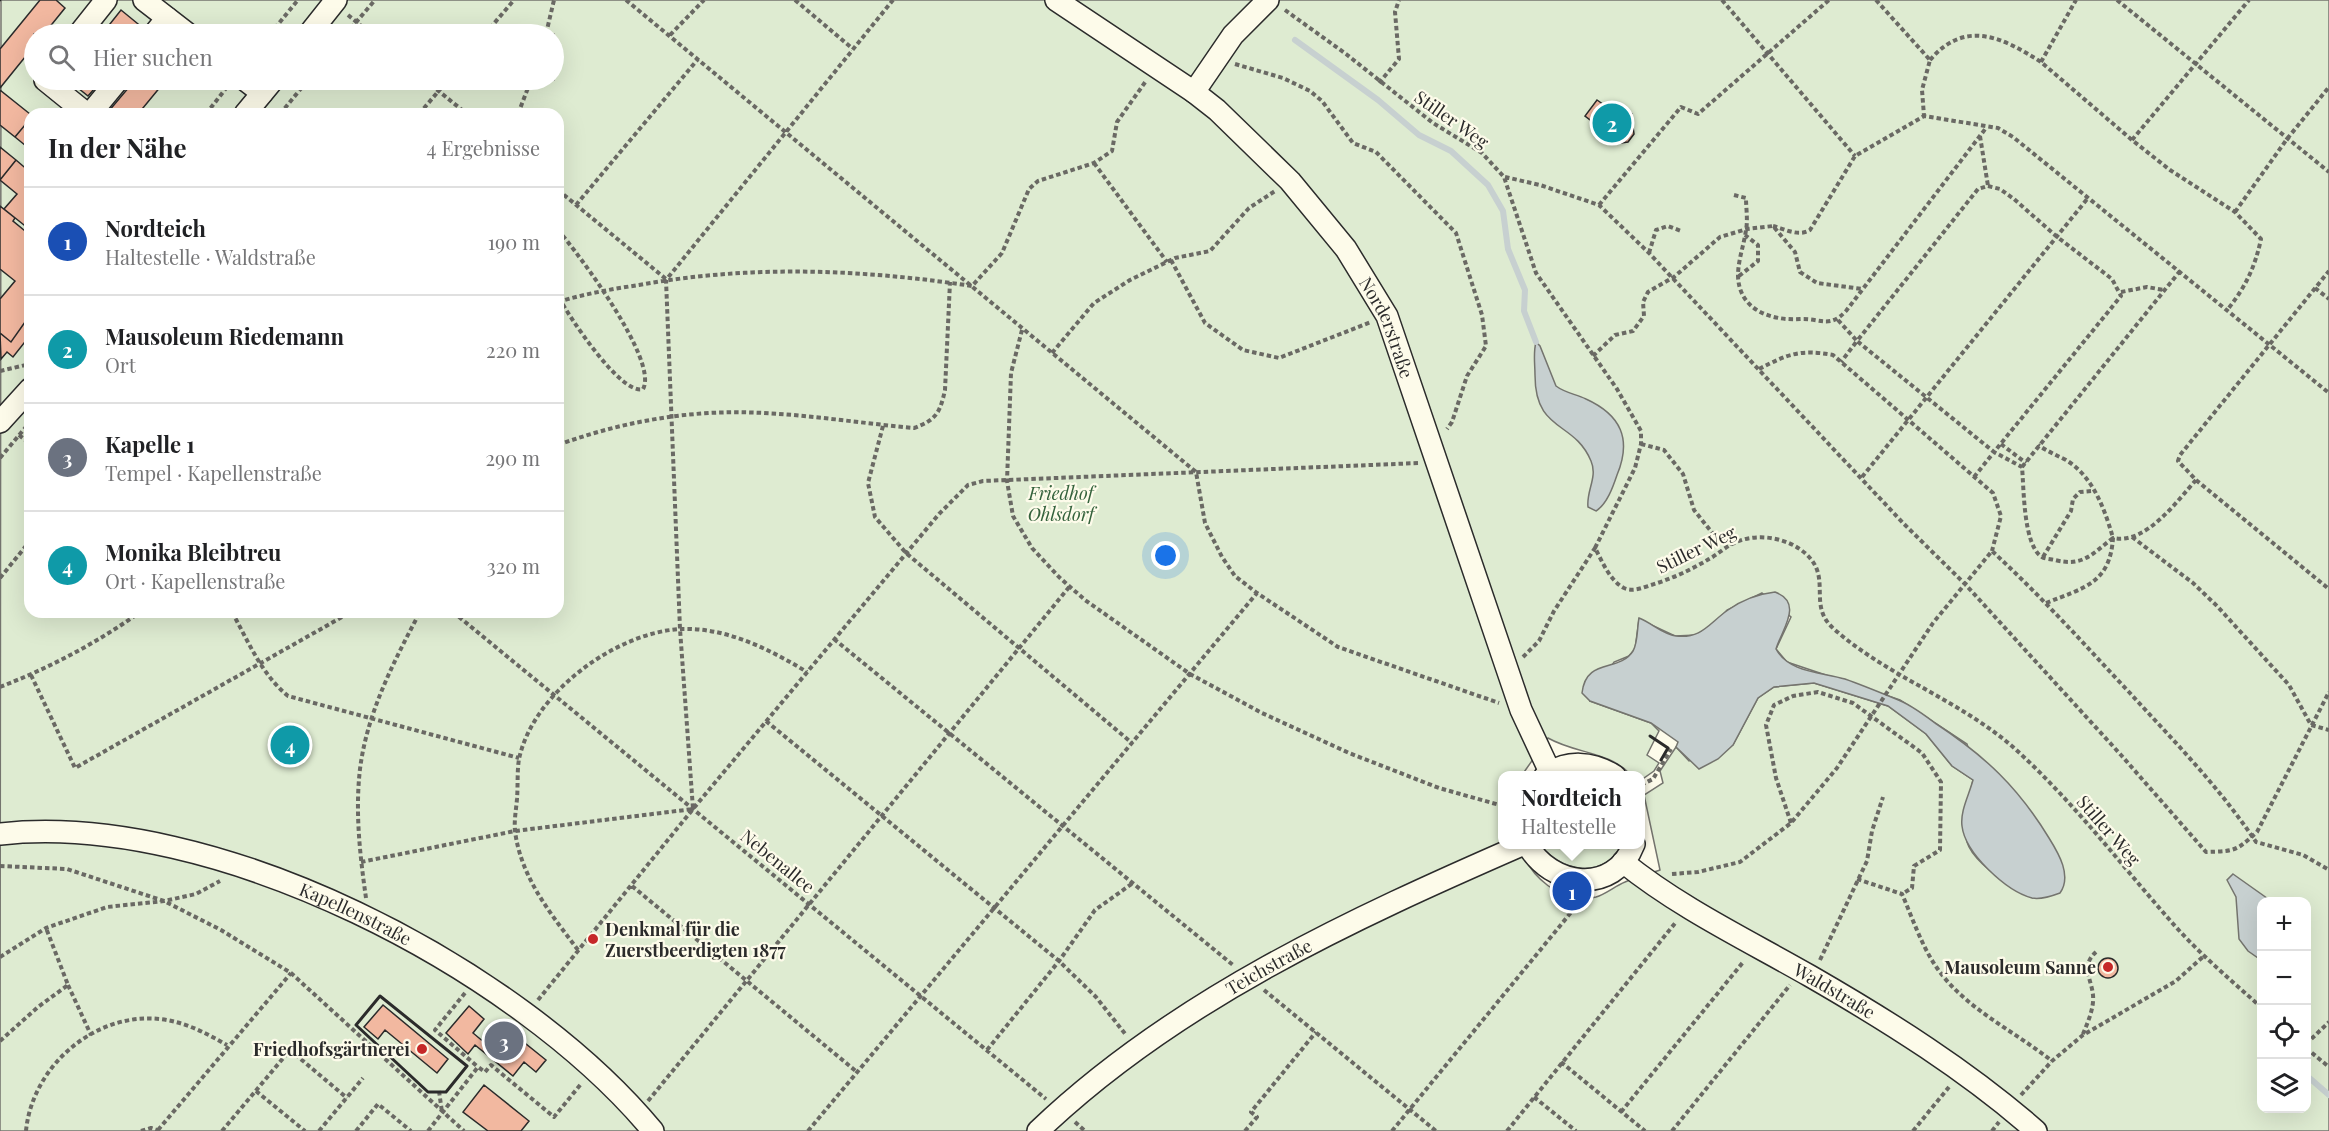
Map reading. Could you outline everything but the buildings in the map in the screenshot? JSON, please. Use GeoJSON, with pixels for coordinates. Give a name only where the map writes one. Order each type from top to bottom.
{"type":"FeatureCollection","features":[{"type":"Feature","properties":{"kind":"street"},"geometry":{"type":"LineString","coordinates":[[87,24],[106,0]]}},
{"type":"Feature","properties":{"kind":"street"},"geometry":{"type":"LineString","coordinates":[[144,0],[160,24]]}},
{"type":"Feature","properties":{"kind":"street","name":"Norderstraße"},"geometry":{"type":"LineString","coordinates":[[1056,0],[1194,92],[1290,181],[1346,249],[1387,316],[1521,710],[1547,771]]}},
{"type":"Feature","properties":{"kind":"street"},"geometry":{"type":"LineString","coordinates":[[317,24],[335,2]]}},
{"type":"Feature","properties":{"kind":"street"},"geometry":{"type":"LineString","coordinates":[[1194,92],[1233,35],[1273,3]]}},
{"type":"Feature","properties":{"kind":"street"},"geometry":{"type":"LineString","coordinates":[[58,90],[80,108]]}},
{"type":"Feature","properties":{"kind":"street"},"geometry":{"type":"LineString","coordinates":[[93,108],[109,90]]}},
{"type":"Feature","properties":{"kind":"street"},"geometry":{"type":"LineString","coordinates":[[250,108],[264,90]]}},
{"type":"Feature","properties":{"kind":"street"},"geometry":{"type":"LineString","coordinates":[[0,422],[24,396]]}},
{"type":"Feature","properties":{"kind":"street"},"geometry":{"type":"LineString","coordinates":[[1554,771],[1567,765],[1584,764],[1607,771]]}},
{"type":"Feature","properties":{"kind":"street","name":"Kapellenstraße"},"geometry":{"type":"LineString","coordinates":[[0,834],[38,830],[113,835],[174,847],[249,869],[368,916],[476,980],[526,1015],[594,1069],[653,1131]]}},
{"type":"Feature","properties":{"kind":"street","name":"Teichstraße"},"geometry":{"type":"LineString","coordinates":[[1038,1131],[1060,1110],[1137,1048],[1248,977],[1412,893],[1514,849]]}},
{"type":"Feature","properties":{"kind":"street"},"geometry":{"type":"LineString","coordinates":[[1530,849],[1542,866],[1554,874],[1584,880],[1600,877]]}},
{"type":"Feature","properties":{"kind":"street","name":"Waldstraße"},"geometry":{"type":"LineString","coordinates":[[1600,877],[1628,853],[1646,881],[1688,908],[1806,974],[1961,1072],[2011,1108],[2036,1131]]}},
{"type":"Feature","properties":{"kind":"path"},"geometry":{"type":"LineString","coordinates":[[278,24],[298,0]]}},
{"type":"Feature","properties":{"kind":"path"},"geometry":{"type":"LineString","coordinates":[[356,22],[375,0]]}},
{"type":"Feature","properties":{"kind":"path"},"geometry":{"type":"LineString","coordinates":[[494,24],[514,0]]}},
{"type":"Feature","properties":{"kind":"path"},"geometry":{"type":"LineString","coordinates":[[548,24],[554,0]]}},
{"type":"Feature","properties":{"kind":"path"},"geometry":{"type":"LineString","coordinates":[[626,0],[787,131],[1022,330],[1196,471],[1205,524],[1235,576],[1338,647],[1521,710]]}},
{"type":"Feature","properties":{"kind":"path"},"geometry":{"type":"LineString","coordinates":[[670,35],[704,0]]}},
{"type":"Feature","properties":{"kind":"path"},"geometry":{"type":"LineString","coordinates":[[795,0],[853,49]]}},
{"type":"Feature","properties":{"kind":"path"},"geometry":{"type":"LineString","coordinates":[[693,809],[680,629],[666,280],[893,0]]}},
{"type":"Feature","properties":{"kind":"path"},"geometry":{"type":"LineString","coordinates":[[1379,83],[1399,59],[1395,23],[1399,0]]}},
{"type":"Feature","properties":{"kind":"path"},"geometry":{"type":"LineString","coordinates":[[1722,0],[1855,156]]}},
{"type":"Feature","properties":{"kind":"path"},"geometry":{"type":"LineString","coordinates":[[1599,205],[1680,107],[1698,114],[1829,0]]}},
{"type":"Feature","properties":{"kind":"path"},"geometry":{"type":"LineString","coordinates":[[1876,0],[1930,60]]}},
{"type":"Feature","properties":{"kind":"path"},"geometry":{"type":"LineString","coordinates":[[2041,62],[2076,0]]}},
{"type":"Feature","properties":{"kind":"path"},"geometry":{"type":"LineString","coordinates":[[2117,0],[2329,172]]}},
{"type":"Feature","properties":{"kind":"path"},"geometry":{"type":"LineString","coordinates":[[2132,140],[2249,0]]}},
{"type":"Feature","properties":{"kind":"path"},"geometry":{"type":"LineString","coordinates":[[335,2],[358,24]]}},
{"type":"Feature","properties":{"kind":"path","name":"Stiller Weg"},"geometry":{"type":"LineString","coordinates":[[1273,3],[1346,54],[1379,83],[1432,123],[1482,153],[1504,177],[1536,273],[1641,431],[1641,444]]}},
{"type":"Feature","properties":{"kind":"path"},"geometry":{"type":"LineString","coordinates":[[1924,116],[1922,90],[1930,60],[1942,47],[1957,38],[1976,35],[1993,37],[2019,47],[2041,62],[2132,140],[2235,212],[2260,239],[2255,266],[2245,287],[2228,309]]}},
{"type":"Feature","properties":{"kind":"path"},"geometry":{"type":"LineString","coordinates":[[526,1015],[834,639],[906,553],[968,485],[975,482],[1434,456],[1452,422],[1467,376],[1486,346],[1482,315],[1456,233],[1376,152],[1353,143],[1322,102],[1310,91],[1283,78],[1246,68],[1218,56]]}},
{"type":"Feature","properties":{"kind":"path"},"geometry":{"type":"LineString","coordinates":[[576,205],[698,59]]}},
{"type":"Feature","properties":{"kind":"path"},"geometry":{"type":"LineString","coordinates":[[972,286],[1002,253],[1029,189],[1038,181],[1094,163],[1112,151],[1112,138],[1117,122],[1156,67]]}},
{"type":"Feature","properties":{"kind":"path"},"geometry":{"type":"LineString","coordinates":[[2235,212],[2287,139],[2329,87]]}},
{"type":"Feature","properties":{"kind":"path"},"geometry":{"type":"LineString","coordinates":[[211,108],[226,90]]}},
{"type":"Feature","properties":{"kind":"path"},"geometry":{"type":"LineString","coordinates":[[285,108],[300,90]]}},
{"type":"Feature","properties":{"kind":"path"},"geometry":{"type":"LineString","coordinates":[[520,108],[527,90]]}},
{"type":"Feature","properties":{"kind":"path"},"geometry":{"type":"LineString","coordinates":[[425,108],[438,91],[459,108]]}},
{"type":"Feature","properties":{"kind":"path"},"geometry":{"type":"LineString","coordinates":[[1593,356],[1615,335],[1633,331],[1644,316],[1643,302],[1648,292],[1674,277],[1720,237],[1747,229],[1773,226],[1805,234],[1810,230],[1855,156],[1924,116],[1986,128],[1998,128],[2013,137],[2329,393]]}},
{"type":"Feature","properties":{"kind":"path"},"geometry":{"type":"LineString","coordinates":[[1734,195],[1746,198],[1747,229],[1738,277],[1740,290],[1755,311],[1784,320],[1811,319],[1828,323],[1838,320],[1986,128]]}},
{"type":"Feature","properties":{"kind":"path"},"geometry":{"type":"LineString","coordinates":[[1980,135],[1988,186]]}},
{"type":"Feature","properties":{"kind":"path"},"geometry":{"type":"LineString","coordinates":[[1094,163],[1169,261],[1205,323],[1243,350],[1279,358],[1387,316]]}},
{"type":"Feature","properties":{"kind":"path"},"geometry":{"type":"LineString","coordinates":[[1504,177],[1540,185],[1599,205],[1674,277],[1965,584],[2206,852],[2237,849],[2252,836],[2262,823],[2329,692]]}},
{"type":"Feature","properties":{"kind":"path"},"geometry":{"type":"LineString","coordinates":[[1052,353],[1094,303],[1130,280],[1169,261],[1210,251],[1249,208],[1290,181]]}},
{"type":"Feature","properties":{"kind":"path"},"geometry":{"type":"LineString","coordinates":[[1841,362],[1978,189],[1988,186],[2000,189],[2014,198],[2056,236],[2112,279],[2121,292]]}},
{"type":"Feature","properties":{"kind":"path"},"geometry":{"type":"LineString","coordinates":[[564,195],[666,280]]}},
{"type":"Feature","properties":{"kind":"path"},"geometry":{"type":"LineString","coordinates":[[1862,477],[2088,198]]}},
{"type":"Feature","properties":{"kind":"path"},"geometry":{"type":"LineString","coordinates":[[1649,253],[1656,230],[1668,226],[1681,231]]}},
{"type":"Feature","properties":{"kind":"path"},"geometry":{"type":"LineString","coordinates":[[1773,226],[1795,252],[1800,272],[1817,283],[1862,289]]}},
{"type":"Feature","properties":{"kind":"path"},"geometry":{"type":"LineString","coordinates":[[1738,277],[1758,261],[1758,244],[1745,235]]}},
{"type":"Feature","properties":{"kind":"path"},"geometry":{"type":"LineString","coordinates":[[564,238],[604,291],[642,363],[646,381],[644,389],[634,390],[620,380],[564,309]]}},
{"type":"Feature","properties":{"kind":"path"},"geometry":{"type":"LineString","coordinates":[[564,301],[604,291],[701,274],[774,271],[850,272],[972,286]]}},
{"type":"Feature","properties":{"kind":"path"},"geometry":{"type":"LineString","coordinates":[[2180,271],[2024,465],[2027,530],[2035,550],[2043,557],[2070,564],[2081,562],[2113,538],[2132,537],[2166,513],[2196,480]]}},
{"type":"Feature","properties":{"kind":"path"},"geometry":{"type":"LineString","coordinates":[[2329,271],[2180,454],[2178,461],[2196,480],[2329,589]]}},
{"type":"Feature","properties":{"kind":"path"},"geometry":{"type":"LineString","coordinates":[[564,443],[594,432],[672,416],[712,412],[789,415],[914,428],[930,422],[941,407],[945,390],[950,282]]}},
{"type":"Feature","properties":{"kind":"path"},"geometry":{"type":"LineString","coordinates":[[2121,292],[2147,287],[2164,290]]}},
{"type":"Feature","properties":{"kind":"path"},"geometry":{"type":"LineString","coordinates":[[2315,288],[2329,299]]}},
{"type":"Feature","properties":{"kind":"path"},"geometry":{"type":"LineString","coordinates":[[1974,477],[2118,300],[2121,292]]}},
{"type":"Feature","properties":{"kind":"path"},"geometry":{"type":"LineString","coordinates":[[1838,320],[1857,341],[1994,452],[2024,465]]}},
{"type":"Feature","properties":{"kind":"path"},"geometry":{"type":"LineString","coordinates":[[1022,330],[1011,373],[1007,481],[1013,516],[1032,548],[1070,586],[1190,674],[1262,713],[1349,753],[1438,788],[1498,805]]}},
{"type":"Feature","properties":{"kind":"path"},"geometry":{"type":"LineString","coordinates":[[1646,881],[1669,874],[1698,872],[1740,862],[1791,823],[1837,768],[1933,623],[1992,551],[2001,516],[1993,493],[1833,355],[1811,351],[1790,353],[1759,369]]}},
{"type":"Feature","properties":{"kind":"path"},"geometry":{"type":"LineString","coordinates":[[0,371],[24,365]]}},
{"type":"Feature","properties":{"kind":"path"},"geometry":{"type":"LineString","coordinates":[[883,426],[868,483],[875,517],[906,553],[1132,743]]}},
{"type":"Feature","properties":{"kind":"path"},"geometry":{"type":"LineString","coordinates":[[0,458],[24,429]]}},
{"type":"Feature","properties":{"kind":"path"},"geometry":{"type":"LineString","coordinates":[[19,435],[24,439]]}},
{"type":"Feature","properties":{"kind":"path"},"geometry":{"type":"LineString","coordinates":[[1508,669],[1539,641],[1564,594],[1595,548],[1635,468],[1641,444],[1664,450],[1683,474],[1694,510],[1714,535],[1732,544]]}},
{"type":"Feature","properties":{"kind":"path"},"geometry":{"type":"LineString","coordinates":[[2001,444],[2024,465]]}},
{"type":"Feature","properties":{"kind":"path"},"geometry":{"type":"LineString","coordinates":[[2038,445],[2053,456],[2066,460],[2089,481],[2092,491],[2104,509],[2113,538],[2112,559],[2096,580],[2089,586],[2046,603]]}},
{"type":"Feature","properties":{"kind":"path"},"geometry":{"type":"LineString","coordinates":[[2043,557],[2072,511],[2073,500],[2080,492],[2092,491]]}},
{"type":"Feature","properties":{"kind":"path","name":"Stiller Weg"},"geometry":{"type":"LineString","coordinates":[[1595,548],[1614,580],[1624,588],[1634,590],[1686,571],[1732,544],[1755,537],[1779,539],[1802,551],[1820,573],[1818,610],[1831,627],[1854,646],[2010,745],[2041,773],[2204,956],[2259,1005]]}},
{"type":"Feature","properties":{"kind":"path"},"geometry":{"type":"LineString","coordinates":[[2132,537],[2193,583],[2217,606],[2289,685],[2311,725],[2329,730]]}},
{"type":"Feature","properties":{"kind":"path"},"geometry":{"type":"LineString","coordinates":[[0,578],[24,548]]}},
{"type":"Feature","properties":{"kind":"path"},"geometry":{"type":"LineString","coordinates":[[1992,551],[2046,603],[2176,743],[2252,836],[2263,846],[2303,855],[2329,870]]}},
{"type":"Feature","properties":{"kind":"path"},"geometry":{"type":"LineString","coordinates":[[638,1114],[1070,586]]}},
{"type":"Feature","properties":{"kind":"path"},"geometry":{"type":"LineString","coordinates":[[808,1131],[1257,593]]}},
{"type":"Feature","properties":{"kind":"path"},"geometry":{"type":"LineString","coordinates":[[0,687],[31,675],[80,650],[131,618]]}},
{"type":"Feature","properties":{"kind":"path"},"geometry":{"type":"LineString","coordinates":[[235,618],[275,686],[288,696],[519,758]]}},
{"type":"Feature","properties":{"kind":"path"},"geometry":{"type":"LineString","coordinates":[[31,675],[75,768],[340,618]]}},
{"type":"Feature","properties":{"kind":"path"},"geometry":{"type":"LineString","coordinates":[[368,916],[358,819],[360,770],[371,718],[397,655],[417,618]]}},
{"type":"Feature","properties":{"kind":"path","name":"Nebenallee"},"geometry":{"type":"LineString","coordinates":[[460,618],[1085,1131]]}},
{"type":"Feature","properties":{"kind":"path"},"geometry":{"type":"LineString","coordinates":[[578,950],[531,884],[515,831],[519,758],[536,720],[554,695],[591,661],[631,640],[680,629],[725,634],[770,649],[807,672]]}},
{"type":"Feature","properties":{"kind":"path"},"geometry":{"type":"LineString","coordinates":[[834,639],[1436,1131]]}},
{"type":"Feature","properties":{"kind":"path"},"geometry":{"type":"LineString","coordinates":[[1791,823],[1776,778],[1767,736],[1766,725],[1773,705],[1792,696],[1818,692],[1853,703],[1922,753],[1941,782],[1940,850],[1914,866],[1912,888],[1902,894]]}},
{"type":"Feature","properties":{"kind":"path"},"geometry":{"type":"LineString","coordinates":[[766,721],[1059,961],[1096,997],[1137,1048]]}},
{"type":"Feature","properties":{"kind":"path"},"geometry":{"type":"LineString","coordinates":[[1645,783],[1653,778],[1671,749]]}},
{"type":"Feature","properties":{"kind":"path"},"geometry":{"type":"LineString","coordinates":[[1672,1131],[1806,974],[1832,940],[1857,879],[1867,861],[1872,831],[1883,797]]}},
{"type":"Feature","properties":{"kind":"path"},"geometry":{"type":"LineString","coordinates":[[361,862],[515,831],[693,809]]}},
{"type":"Feature","properties":{"kind":"path"},"geometry":{"type":"LineString","coordinates":[[0,866],[67,869],[164,901],[221,930],[291,973],[464,1131]]}},
{"type":"Feature","properties":{"kind":"path"},"geometry":{"type":"LineString","coordinates":[[0,957],[46,928],[107,907],[164,901],[196,894],[249,869]]}},
{"type":"Feature","properties":{"kind":"path"},"geometry":{"type":"LineString","coordinates":[[1392,1131],[1600,877]]}},
{"type":"Feature","properties":{"kind":"path"},"geometry":{"type":"LineString","coordinates":[[1857,879],[1902,894],[1934,964],[1947,982],[1979,1010],[2052,1061]]}},
{"type":"Feature","properties":{"kind":"path"},"geometry":{"type":"LineString","coordinates":[[987,1050],[1059,961],[1095,910],[1133,883]]}},
{"type":"Feature","properties":{"kind":"path"},"geometry":{"type":"LineString","coordinates":[[632,886],[857,1072]]}},
{"type":"Feature","properties":{"kind":"path"},"geometry":{"type":"LineString","coordinates":[[1507,1131],[1688,908]]}},
{"type":"Feature","properties":{"kind":"path"},"geometry":{"type":"LineString","coordinates":[[46,928],[68,985],[91,1035]]}},
{"type":"Feature","properties":{"kind":"path"},"geometry":{"type":"LineString","coordinates":[[1621,1112],[1756,946]]}},
{"type":"Feature","properties":{"kind":"path"},"geometry":{"type":"LineString","coordinates":[[2082,1035],[2094,1000],[2086,971],[2090,958],[2096,952]]}},
{"type":"Feature","properties":{"kind":"path"},"geometry":{"type":"LineString","coordinates":[[2011,1108],[2052,1061],[2082,1035],[2176,981],[2204,956]]}},
{"type":"Feature","properties":{"kind":"path"},"geometry":{"type":"LineString","coordinates":[[141,1131],[159,1130],[227,1045],[291,973]]}},
{"type":"Feature","properties":{"kind":"path"},"geometry":{"type":"LineString","coordinates":[[476,980],[435,1030],[478,1067],[485,1072],[491,1065],[554,1117],[594,1069]]}},
{"type":"Feature","properties":{"kind":"path"},"geometry":{"type":"LineString","coordinates":[[0,1041],[38,1007],[68,985]]}},
{"type":"Feature","properties":{"kind":"path"},"geometry":{"type":"LineString","coordinates":[[26,1131],[27,1118],[38,1090],[51,1068],[65,1052],[91,1035],[131,1020],[158,1019],[184,1023],[227,1045]]}},
{"type":"Feature","properties":{"kind":"path"},"geometry":{"type":"LineString","coordinates":[[2311,1042],[2329,1022]]}},
{"type":"Feature","properties":{"kind":"path"},"geometry":{"type":"LineString","coordinates":[[1245,1131],[1257,1117],[1251,1112],[1316,1032]]}},
{"type":"Feature","properties":{"kind":"path"},"geometry":{"type":"LineString","coordinates":[[222,1131],[290,1050],[347,1098]]}},
{"type":"Feature","properties":{"kind":"path"},"geometry":{"type":"LineString","coordinates":[[2311,1050],[2329,1067]]}},
{"type":"Feature","properties":{"kind":"path"},"geometry":{"type":"LineString","coordinates":[[1561,1062],[1645,1131]]}},
{"type":"Feature","properties":{"kind":"path"},"geometry":{"type":"LineString","coordinates":[[428,1131],[478,1067]]}},
{"type":"Feature","properties":{"kind":"path"},"geometry":{"type":"LineString","coordinates":[[1913,1131],[1961,1072]]}},
{"type":"Feature","properties":{"kind":"path"},"geometry":{"type":"LineString","coordinates":[[319,1131],[363,1078]]}},
{"type":"Feature","properties":{"kind":"path"},"geometry":{"type":"LineString","coordinates":[[256,1091],[305,1131]]}},
{"type":"Feature","properties":{"kind":"path"},"geometry":{"type":"LineString","coordinates":[[439,1091],[442,1113]]}},
{"type":"Feature","properties":{"kind":"path"},"geometry":{"type":"LineString","coordinates":[[1534,1097],[1576,1131]]}},
{"type":"Feature","properties":{"kind":"path"},"geometry":{"type":"LineString","coordinates":[[356,1131],[378,1104],[411,1131]]}},
{"type":"Feature","properties":{"kind":"green space","name":"Friedhof Ohlsdorf"},"geometry":{"type":"Polygon","coordinates":[[[1,0],[2329,0],[2329,1131],[0,1131],[1,0]],[[1762,593],[1727,610],[1712,626],[1697,635],[1675,636],[1639,619],[1635,649],[1629,656],[1614,662],[1590,701],[1651,723],[1659,731],[1647,755],[1659,763],[1654,771],[1645,777],[1645,771],[1626,771],[1613,761],[1548,738],[1525,771],[1498,771],[1498,849],[1521,849],[1530,867],[1548,886],[1570,897],[1583,899],[1596,897],[1629,880],[1660,870],[1645,794],[1663,783],[1660,771],[1676,747],[1689,761],[1733,745],[1758,698],[1774,687],[1814,683],[1888,706],[1926,734],[1952,766],[1973,780],[1967,821],[1967,842],[1979,861],[2010,886],[1967,744],[1900,700],[1787,662],[1776,649],[1791,617],[1762,593]]]}},
{"type":"Feature","properties":{"kind":"green space"},"geometry":{"type":"Polygon","coordinates":[[[1544,849],[1618,849],[1604,864],[1593,868],[1570,866],[1544,849]]]}},
{"type":"Feature","properties":{"kind":"shaded area"},"geometry":{"type":"Polygon","coordinates":[[[1536,342],[1540,346],[1556,386],[1598,405],[1608,413],[1620,430],[1623,439],[1621,462],[1609,495],[1596,511],[1588,507],[1593,478],[1591,461],[1575,438],[1548,417],[1541,407],[1535,375],[1536,342]]]}},
{"type":"Feature","properties":{"kind":"shaded area"},"geometry":{"type":"Polygon","coordinates":[[[1775,592],[1784,597],[1790,610],[1776,649],[1782,657],[1797,667],[1845,679],[1906,704],[1953,735],[1985,760],[2025,803],[2053,844],[2063,865],[2065,879],[2060,893],[2043,898],[2032,898],[2011,888],[1988,870],[1971,848],[1962,826],[1964,809],[1973,780],[1952,766],[1926,734],[1888,706],[1814,683],[1774,687],[1758,698],[1733,745],[1718,759],[1699,769],[1676,747],[1678,742],[1651,723],[1590,701],[1582,693],[1590,674],[1620,662],[1633,651],[1637,640],[1639,618],[1671,635],[1692,635],[1705,629],[1739,603],[1775,592]]]}},
{"type":"Feature","properties":{"kind":"shaded area"},"geometry":{"type":"Polygon","coordinates":[[[2233,874],[2265,897],[2257,897],[2257,957],[2248,951],[2239,939],[2236,897],[2227,880],[2233,874]]]}},
{"type":"Feature","properties":{"kind":"waterway"},"geometry":{"type":"LineString","coordinates":[[1295,40],[1378,100],[1419,135],[1451,151],[1488,185],[1503,211],[1508,249],[1525,290],[1524,311],[1536,342]]}},
{"type":"Feature","properties":{"kind":"waterway"},"geometry":{"type":"LineString","coordinates":[[2311,1079],[2329,1095]]}},
{"type":"Feature","properties":{"kind":"wall"},"geometry":{"type":"LineString","coordinates":[[1650,736],[1668,748],[1661,760]]}},
{"type":"Feature","properties":{"kind":"wall"},"geometry":{"type":"LineString","coordinates":[[380,996],[467,1066],[446,1092],[428,1092],[356,1025],[380,996]]}},
{"type":"Feature","properties":{"kind":"place","name":"Mausoleum Riedemann"},"geometry":{"type":"Point","coordinates":[1612,123]}},
{"type":"Feature","properties":{"kind":"place","name":"Monika Bleibtreu"},"geometry":{"type":"Point","coordinates":[290,745]}},
{"type":"Feature","properties":{"kind":"place","name":"Nordteich"},"geometry":{"type":"Point","coordinates":[1572,891]}},
{"type":"Feature","properties":{"kind":"place","name":"Denkmal für die Zuerstbeerdigten 1877"},"geometry":{"type":"Point","coordinates":[593,939]}},
{"type":"Feature","properties":{"kind":"place","name":"Mausoleum Sanne"},"geometry":{"type":"Point","coordinates":[2108,967]}},
{"type":"Feature","properties":{"kind":"place","name":"Kapelle 1"},"geometry":{"type":"Point","coordinates":[504,1041]}},
{"type":"Feature","properties":{"kind":"place","name":"Friedhofsgärtnerei"},"geometry":{"type":"Point","coordinates":[422,1049]}}]}
